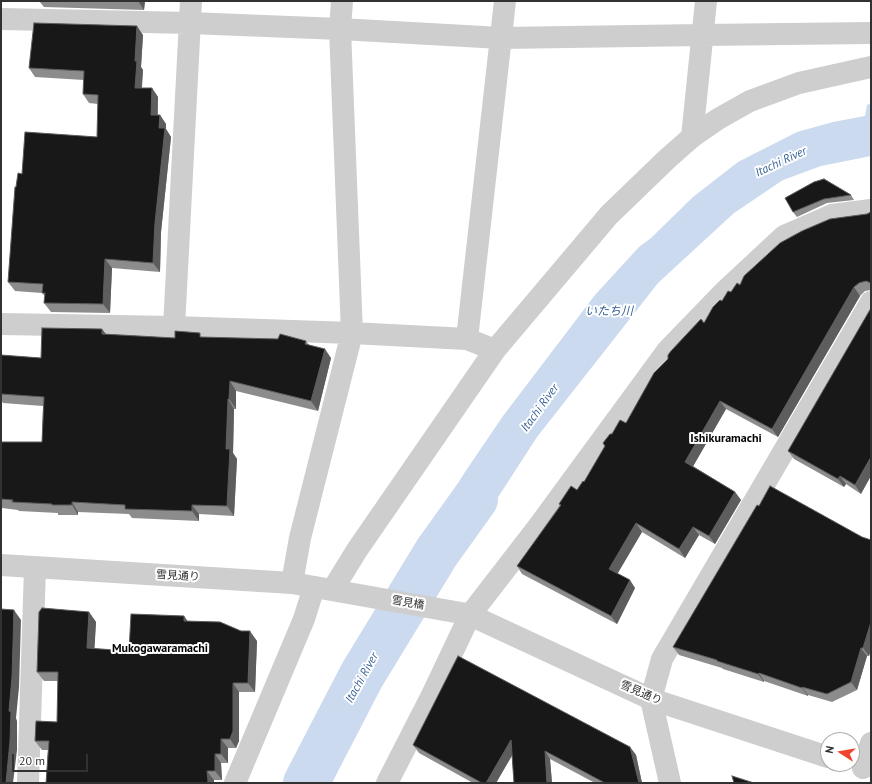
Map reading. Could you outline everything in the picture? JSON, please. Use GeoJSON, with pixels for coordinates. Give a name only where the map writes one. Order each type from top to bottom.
{"type":"FeatureCollection","features":[{"type":"Feature","properties":{"kind":"street"},"geometry":{"type":"LineString","coordinates":[[174,327],[191,1]]}},
{"type":"Feature","properties":{"kind":"street"},"geometry":{"type":"LineString","coordinates":[[292,583],[300,538],[352,333],[340,29],[342,1]]}},
{"type":"Feature","properties":{"kind":"street"},"geometry":{"type":"LineString","coordinates":[[467,339],[505,1]]}},
{"type":"Feature","properties":{"kind":"street"},"geometry":{"type":"LineString","coordinates":[[692,137],[706,1]]}},
{"type":"Feature","properties":{"kind":"street"},"geometry":{"type":"LineString","coordinates":[[1,19],[190,22],[501,38],[871,33]]}},
{"type":"Feature","properties":{"kind":"street"},"geometry":{"type":"LineString","coordinates":[[235,783],[304,619],[324,588],[357,550],[495,350],[609,214],[692,137],[718,119],[750,101],[799,83],[871,67]]}},
{"type":"Feature","properties":{"kind":"street"},"geometry":{"type":"LineString","coordinates":[[387,783],[432,695],[466,614],[538,527],[667,351],[726,290],[784,236],[832,215],[871,210]]}},
{"type":"Feature","properties":{"kind":"street"},"geometry":{"type":"LineString","coordinates":[[670,783],[651,699],[662,659],[871,302]]}},
{"type":"Feature","properties":{"kind":"street"},"geometry":{"type":"LineString","coordinates":[[1,324],[174,327],[352,333],[467,339],[495,350]]}},
{"type":"Feature","properties":{"kind":"street","name":"雪見通り"},"geometry":{"type":"LineString","coordinates":[[1,566],[292,583],[354,594]]}},
{"type":"Feature","properties":{"kind":"street"},"geometry":{"type":"LineString","coordinates":[[28,783],[35,568]]}},
{"type":"Feature","properties":{"kind":"street","name":"雪見橋"},"geometry":{"type":"LineString","coordinates":[[354,594],[466,614]]}},
{"type":"Feature","properties":{"kind":"street","name":"雪見通り"},"geometry":{"type":"LineString","coordinates":[[466,614],[651,699],[820,754]]}},
{"type":"Feature","properties":{"kind":"street"},"geometry":{"type":"LineString","coordinates":[[862,768],[871,743]]}},
{"type":"Feature","properties":{"kind":"water","name":"いたち川"},"geometry":{"type":"Polygon","coordinates":[[[871,103],[871,156],[821,166],[783,180],[734,213],[658,283],[537,437],[460,556],[418,547],[465,472],[503,416],[595,295],[639,247],[651,238],[693,197],[738,162],[797,132],[833,122],[865,116],[867,105],[871,103]]]}},
{"type":"Feature","properties":{"kind":"water"},"geometry":{"type":"Polygon","coordinates":[[[358,643],[400,652],[382,680],[332,783],[286,783],[327,703],[343,666],[358,643]]]}},
{"type":"Feature","properties":{"kind":"building"},"geometry":{"type":"Polygon","coordinates":[[[34,23],[137,26],[135,88],[152,88],[151,115],[160,115],[159,128],[165,128],[155,223],[153,263],[105,259],[103,304],[44,303],[45,293],[42,293],[43,284],[8,282],[15,187],[18,173],[22,174],[25,132],[97,137],[98,95],[83,94],[84,71],[29,68],[34,23]]]}},
{"type":"Feature","properties":{"kind":"building"},"geometry":{"type":"Polygon","coordinates":[[[824,179],[851,195],[824,199],[793,212],[785,198],[814,182],[824,179]]]}},
{"type":"Feature","properties":{"kind":"building"},"geometry":{"type":"Polygon","coordinates":[[[871,212],[871,283],[866,281],[859,283],[854,287],[772,429],[720,401],[685,462],[735,492],[709,536],[693,527],[679,549],[636,523],[609,569],[630,580],[611,616],[517,566],[561,505],[559,504],[571,486],[577,490],[583,481],[584,482],[605,446],[603,443],[610,434],[612,434],[620,420],[626,423],[654,373],[668,359],[668,355],[671,351],[701,319],[704,323],[713,307],[720,300],[722,301],[728,291],[731,292],[737,283],[740,285],[744,276],[780,243],[802,231],[830,219],[867,214],[871,212]]]}},
{"type":"Feature","properties":{"kind":"building"},"geometry":{"type":"Polygon","coordinates":[[[871,308],[871,457],[855,485],[840,476],[838,479],[788,451],[871,308]]]}},
{"type":"Feature","properties":{"kind":"building"},"geometry":{"type":"Polygon","coordinates":[[[42,328],[102,329],[102,334],[175,338],[175,331],[200,333],[200,337],[278,339],[280,334],[306,341],[305,344],[325,349],[311,401],[230,381],[226,449],[230,449],[227,506],[192,505],[192,511],[125,509],[125,505],[72,502],[72,505],[52,505],[12,502],[13,500],[1,499],[1,442],[42,442],[44,397],[1,394],[1,355],[41,358],[42,328]]]}},
{"type":"Feature","properties":{"kind":"building"},"geometry":{"type":"Polygon","coordinates":[[[770,486],[862,537],[871,540],[871,622],[863,648],[861,648],[851,682],[827,694],[802,688],[759,673],[758,674],[673,647],[757,505],[759,506],[770,486]]]}},
{"type":"Feature","properties":{"kind":"building"},"geometry":{"type":"Polygon","coordinates":[[[42,608],[89,612],[87,648],[129,651],[131,614],[184,616],[184,621],[220,622],[241,631],[250,631],[248,683],[233,683],[233,731],[230,739],[221,739],[221,754],[215,754],[215,771],[207,771],[207,783],[46,783],[49,741],[35,741],[36,721],[57,722],[58,672],[37,672],[39,612],[42,608]]]}},
{"type":"Feature","properties":{"kind":"building"},"geometry":{"type":"Polygon","coordinates":[[[1,609],[14,610],[12,677],[9,711],[11,712],[10,741],[6,783],[1,783],[1,609]]]}},
{"type":"Feature","properties":{"kind":"building"},"geometry":{"type":"Polygon","coordinates":[[[458,656],[630,747],[639,783],[605,783],[545,751],[547,783],[514,783],[511,740],[486,783],[482,783],[413,745],[458,656]]]}},
{"type":"Feature","properties":{"kind":"building"},"geometry":{"type":"Polygon","coordinates":[[[732,776],[754,783],[734,783],[732,776]]]}},
{"type":"Feature","properties":{"kind":"waterway","name":"Itachi River"},"geometry":{"type":"LineString","coordinates":[[306,783],[362,675],[437,552],[475,499]]}},
{"type":"Feature","properties":{"kind":"district","name":"Ishikuramachi"},"geometry":{"type":"Point","coordinates":[726,439]}},
{"type":"Feature","properties":{"kind":"district","name":"Mukogawaramachi"},"geometry":{"type":"Point","coordinates":[160,649]}}]}
